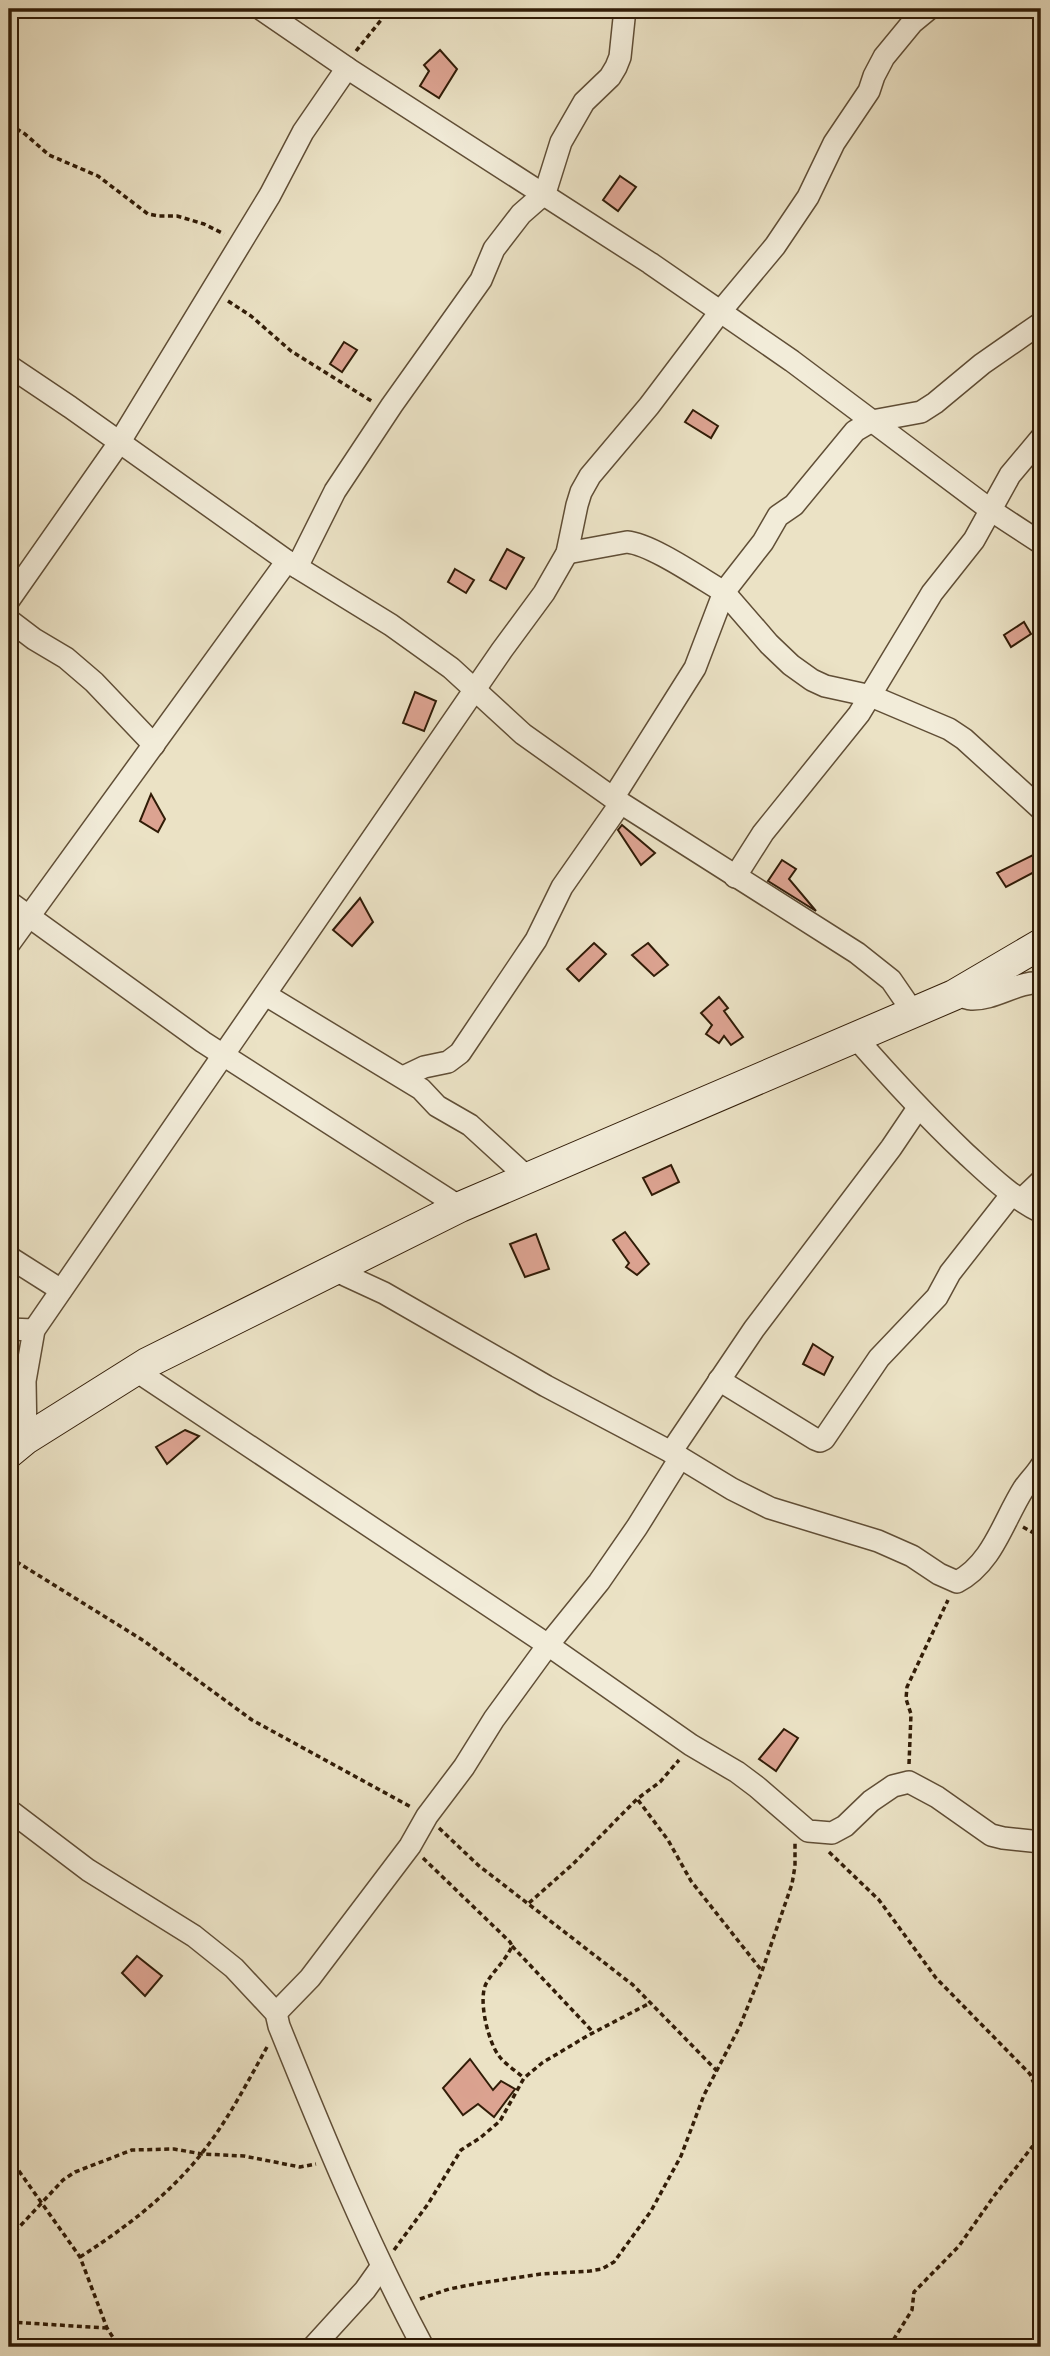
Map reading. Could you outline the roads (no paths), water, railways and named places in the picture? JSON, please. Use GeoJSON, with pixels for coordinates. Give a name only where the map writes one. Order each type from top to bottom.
{"type":"FeatureCollection","features":[{"type":"Feature","properties":{"kind":"main road"},"geometry":{"type":"LineString","coordinates":[[17,1446],[135,1370],[332,1269],[460,1207],[954,995],[1041,944]]}},
{"type":"Feature","properties":{"kind":"street"},"geometry":{"type":"LineString","coordinates":[[261,9],[650,263],[792,360],[992,511],[1041,543]]}},
{"type":"Feature","properties":{"kind":"street"},"geometry":{"type":"LineString","coordinates":[[9,944],[154,745],[292,564],[335,491],[388,411],[481,281],[494,249],[509,228],[545,194],[561,142],[584,102],[610,77],[616,67],[620,57],[625,9]]}},
{"type":"Feature","properties":{"kind":"street"},"geometry":{"type":"LineString","coordinates":[[17,1446],[34,1330],[544,593],[567,553],[576,505],[590,476],[649,406],[720,312],[775,246],[808,197],[834,143],[869,91],[884,57],[912,23],[929,9]]}},
{"type":"Feature","properties":{"kind":"street"},"geometry":{"type":"LineString","coordinates":[[9,600],[119,443],[345,66]]}},
{"type":"Feature","properties":{"kind":"street"},"geometry":{"type":"LineString","coordinates":[[403,1077],[425,1067],[448,1062],[460,1052],[536,940],[562,887],[617,801],[695,668],[724,592],[764,542],[778,516],[794,505],[855,431],[872,421],[921,412],[982,364],[1041,323]]}},
{"type":"Feature","properties":{"kind":"street"},"geometry":{"type":"LineString","coordinates":[[9,366],[292,564],[391,625],[451,668],[523,734],[617,801],[857,953],[891,980],[913,1012]]}},
{"type":"Feature","properties":{"kind":"street"},"geometry":{"type":"LineString","coordinates":[[735,877],[763,833],[871,696],[898,646],[932,593],[974,540],[1010,475],[1041,438]]}},
{"type":"Feature","properties":{"kind":"street"},"geometry":{"type":"LineString","coordinates":[[567,553],[635,542],[650,548],[724,592],[769,643],[791,665],[812,680],[825,686],[871,696],[950,729],[1041,809]]}},
{"type":"Feature","properties":{"kind":"street"},"geometry":{"type":"LineString","coordinates":[[9,620],[66,658],[94,682],[154,745]]}},
{"type":"Feature","properties":{"kind":"street"},"geometry":{"type":"LineString","coordinates":[[9,902],[224,1056],[460,1207]]}},
{"type":"Feature","properties":{"kind":"street"},"geometry":{"type":"LineString","coordinates":[[954,995],[971,999],[1031,982],[1041,983]]}},
{"type":"Feature","properties":{"kind":"street"},"geometry":{"type":"LineString","coordinates":[[266,995],[421,1088],[445,1112],[470,1125],[528,1178]]}},
{"type":"Feature","properties":{"kind":"street"},"geometry":{"type":"LineString","coordinates":[[856,1038],[918,1108],[992,1179],[1041,1212]]}},
{"type":"Feature","properties":{"kind":"street"},"geometry":{"type":"LineString","coordinates":[[277,2019],[410,1846],[427,1816],[464,1767],[494,1719],[548,1645],[599,1582],[637,1527],[719,1380],[918,1108]]}},
{"type":"Feature","properties":{"kind":"street"},"geometry":{"type":"LineString","coordinates":[[719,1380],[814,1439],[824,1439],[879,1358],[937,1297],[950,1273],[1016,1197],[1041,1181]]}},
{"type":"Feature","properties":{"kind":"street"},"geometry":{"type":"LineString","coordinates":[[9,1258],[61,1290]]}},
{"type":"Feature","properties":{"kind":"street"},"geometry":{"type":"LineString","coordinates":[[332,1269],[384,1293],[546,1386],[676,1455],[732,1489],[770,1508],[878,1541],[912,1556],[957,1582],[974,1571],[1004,1529],[1024,1489],[1041,1466]]}},
{"type":"Feature","properties":{"kind":"street"},"geometry":{"type":"LineString","coordinates":[[9,1329],[34,1330]]}},
{"type":"Feature","properties":{"kind":"street"},"geometry":{"type":"LineString","coordinates":[[135,1370],[757,1787],[804,1828],[832,1833],[845,1826],[871,1801],[893,1786],[909,1782],[937,1797],[991,1835],[1041,1842]]}},
{"type":"Feature","properties":{"kind":"street"},"geometry":{"type":"LineString","coordinates":[[9,1810],[88,1870],[194,1936],[234,1968],[277,2019],[335,2161],[382,2266],[423,2347]]}},
{"type":"Feature","properties":{"kind":"street"},"geometry":{"type":"LineString","coordinates":[[313,2347],[365,2290],[382,2266]]}}]}
